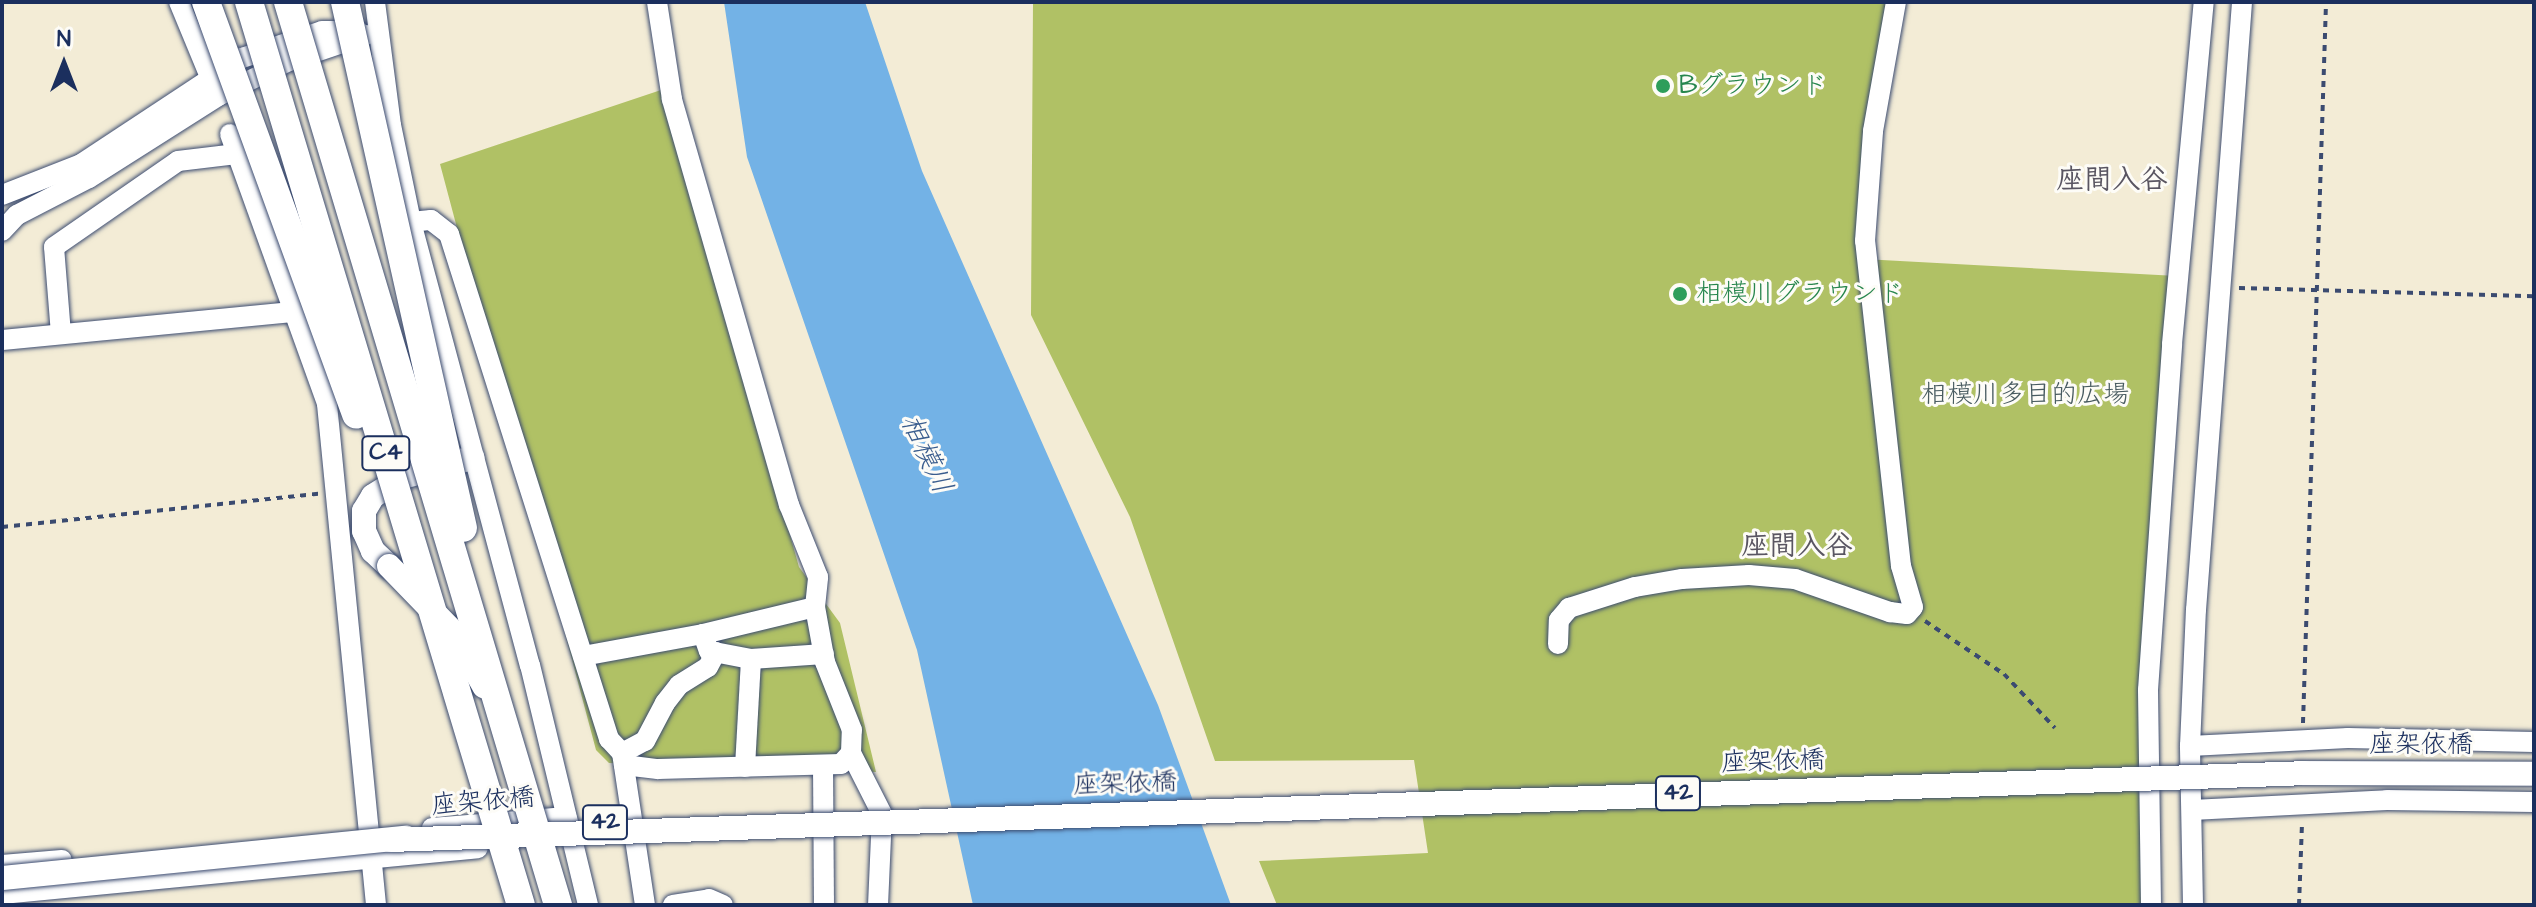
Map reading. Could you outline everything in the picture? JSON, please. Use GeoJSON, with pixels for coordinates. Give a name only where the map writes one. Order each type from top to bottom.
{"type":"FeatureCollection","features":[{"type":"Feature","properties":{"kind":"highway"},"geometry":{"type":"LineString","coordinates":[[206,2],[462,705]]}},
{"type":"Feature","properties":{"kind":"highway","name":"C4"},"geometry":{"type":"LineString","coordinates":[[249,2],[521,905]]}},
{"type":"Feature","properties":{"kind":"highway","name":"C4"},"geometry":{"type":"LineString","coordinates":[[288,2],[558,905]]}},
{"type":"Feature","properties":{"kind":"highway"},"geometry":{"type":"LineString","coordinates":[[345,2],[378,166],[522,783]]}},
{"type":"Feature","properties":{"kind":"main road"},"geometry":{"type":"LineString","coordinates":[[472,458],[403,477],[373,496],[364,511],[364,531],[373,551],[455,634],[482,678],[529,831],[547,905]]}},
{"type":"Feature","properties":{"kind":"main road","name":"座架依橋"},"geometry":{"type":"LineString","coordinates":[[2,878],[379,836],[2304,773],[2534,774]]}},
{"type":"Feature","properties":{"kind":"street"},"geometry":{"type":"LineString","coordinates":[[179,2],[214,87]]}},
{"type":"Feature","properties":{"kind":"street"},"geometry":{"type":"LineString","coordinates":[[375,2],[411,222],[588,905]]}},
{"type":"Feature","properties":{"kind":"street"},"geometry":{"type":"LineString","coordinates":[[657,2],[672,99],[789,505],[818,577],[815,607],[824,654],[849,712],[851,753],[882,814],[878,905]]}},
{"type":"Feature","properties":{"kind":"street"},"geometry":{"type":"LineString","coordinates":[[1558,644],[1559,620],[1569,608],[1635,587],[1682,579],[1749,575],[1795,579],[1890,612],[1909,611],[1865,241],[1873,131],[1896,2]]}},
{"type":"Feature","properties":{"kind":"street"},"geometry":{"type":"LineString","coordinates":[[2151,905],[2148,690],[2172,344],[2204,2]]}},
{"type":"Feature","properties":{"kind":"street"},"geometry":{"type":"LineString","coordinates":[[2193,905],[2190,746],[2242,2]]}},
{"type":"Feature","properties":{"kind":"street"},"geometry":{"type":"LineString","coordinates":[[2,195],[81,164],[214,87],[378,31]]}},
{"type":"Feature","properties":{"kind":"street"},"geometry":{"type":"LineString","coordinates":[[2,231],[17,215],[89,178],[214,87]]}},
{"type":"Feature","properties":{"kind":"street"},"geometry":{"type":"LineString","coordinates":[[230,134],[327,404],[334,493],[379,836],[371,856],[376,905]]}},
{"type":"Feature","properties":{"kind":"street"},"geometry":{"type":"LineString","coordinates":[[61,334],[54,247],[178,161],[237,154]]}},
{"type":"Feature","properties":{"kind":"street"},"geometry":{"type":"LineString","coordinates":[[411,222],[431,220],[449,234],[609,739],[623,759],[645,905]]}},
{"type":"Feature","properties":{"kind":"street"},"geometry":{"type":"LineString","coordinates":[[2,340],[293,312]]}},
{"type":"Feature","properties":{"kind":"street"},"geometry":{"type":"LineString","coordinates":[[583,656],[703,634],[815,607]]}},
{"type":"Feature","properties":{"kind":"street"},"geometry":{"type":"LineString","coordinates":[[703,634],[709,651],[751,659],[824,654]]}},
{"type":"Feature","properties":{"kind":"street"},"geometry":{"type":"LineString","coordinates":[[623,759],[645,741],[665,703],[679,685],[708,667],[716,652]]}},
{"type":"Feature","properties":{"kind":"street"},"geometry":{"type":"LineString","coordinates":[[745,767],[751,659]]}},
{"type":"Feature","properties":{"kind":"street"},"geometry":{"type":"LineString","coordinates":[[2190,746],[2302,743],[2348,738],[2534,742]]}},
{"type":"Feature","properties":{"kind":"street"},"geometry":{"type":"LineString","coordinates":[[623,759],[745,767],[823,765],[841,764],[851,753]]}},
{"type":"Feature","properties":{"kind":"street"},"geometry":{"type":"LineString","coordinates":[[823,765],[824,905]]}},
{"type":"Feature","properties":{"kind":"street"},"geometry":{"type":"LineString","coordinates":[[2192,810],[2303,803],[2534,802]]}},
{"type":"Feature","properties":{"kind":"street"},"geometry":{"type":"LineString","coordinates":[[2,865],[379,836],[567,817]]}},
{"type":"Feature","properties":{"kind":"street"},"geometry":{"type":"LineString","coordinates":[[2,894],[371,856],[574,845]]}},
{"type":"Feature","properties":{"kind":"street"},"geometry":{"type":"LineString","coordinates":[[673,905],[709,899],[723,905]]}},
{"type":"Feature","properties":{"kind":"path"},"geometry":{"type":"LineString","coordinates":[[2302,743],[2326,2]]}},
{"type":"Feature","properties":{"kind":"path"},"geometry":{"type":"LineString","coordinates":[[2221,287],[2534,296]]}},
{"type":"Feature","properties":{"kind":"path"},"geometry":{"type":"LineString","coordinates":[[2,527],[334,493]]}},
{"type":"Feature","properties":{"kind":"path"},"geometry":{"type":"LineString","coordinates":[[1909,611],[1992,665],[2055,728]]}},
{"type":"Feature","properties":{"kind":"path"},"geometry":{"type":"LineString","coordinates":[[2299,905],[2303,803]]}},
{"type":"Feature","properties":{"kind":"green space","name":"相模川多目的広場"},"geometry":{"type":"Polygon","coordinates":[[[1033,2],[1890,2],[1863,259],[2177,276],[2148,690],[2151,905],[1277,905],[1259,861],[1428,853],[1414,760],[1215,761],[1130,517],[1031,315],[1033,2]]]}},
{"type":"Feature","properties":{"kind":"green space"},"geometry":{"type":"Polygon","coordinates":[[[664,89],[799,567],[840,623],[876,772],[609,763],[596,750],[440,164],[664,89]]]}},
{"type":"Feature","properties":{"kind":"water","name":"相模川"},"geometry":{"type":"Polygon","coordinates":[[[724,2],[865,2],[922,171],[1158,705],[1231,905],[973,905],[917,650],[747,157],[724,2]]]}},
{"type":"Feature","properties":{"kind":"place","name":"Bグラウンド"},"geometry":{"type":"Point","coordinates":[1663,86]}},
{"type":"Feature","properties":{"kind":"place","name":"相模川グラウンド"},"geometry":{"type":"Point","coordinates":[1680,294]}},
{"type":"Feature","properties":{"kind":"district","name":"座間入谷"},"geometry":{"type":"Point","coordinates":[2112,180]}},
{"type":"Feature","properties":{"kind":"district","name":"座間入谷"},"geometry":{"type":"Point","coordinates":[1797,546]}}]}
